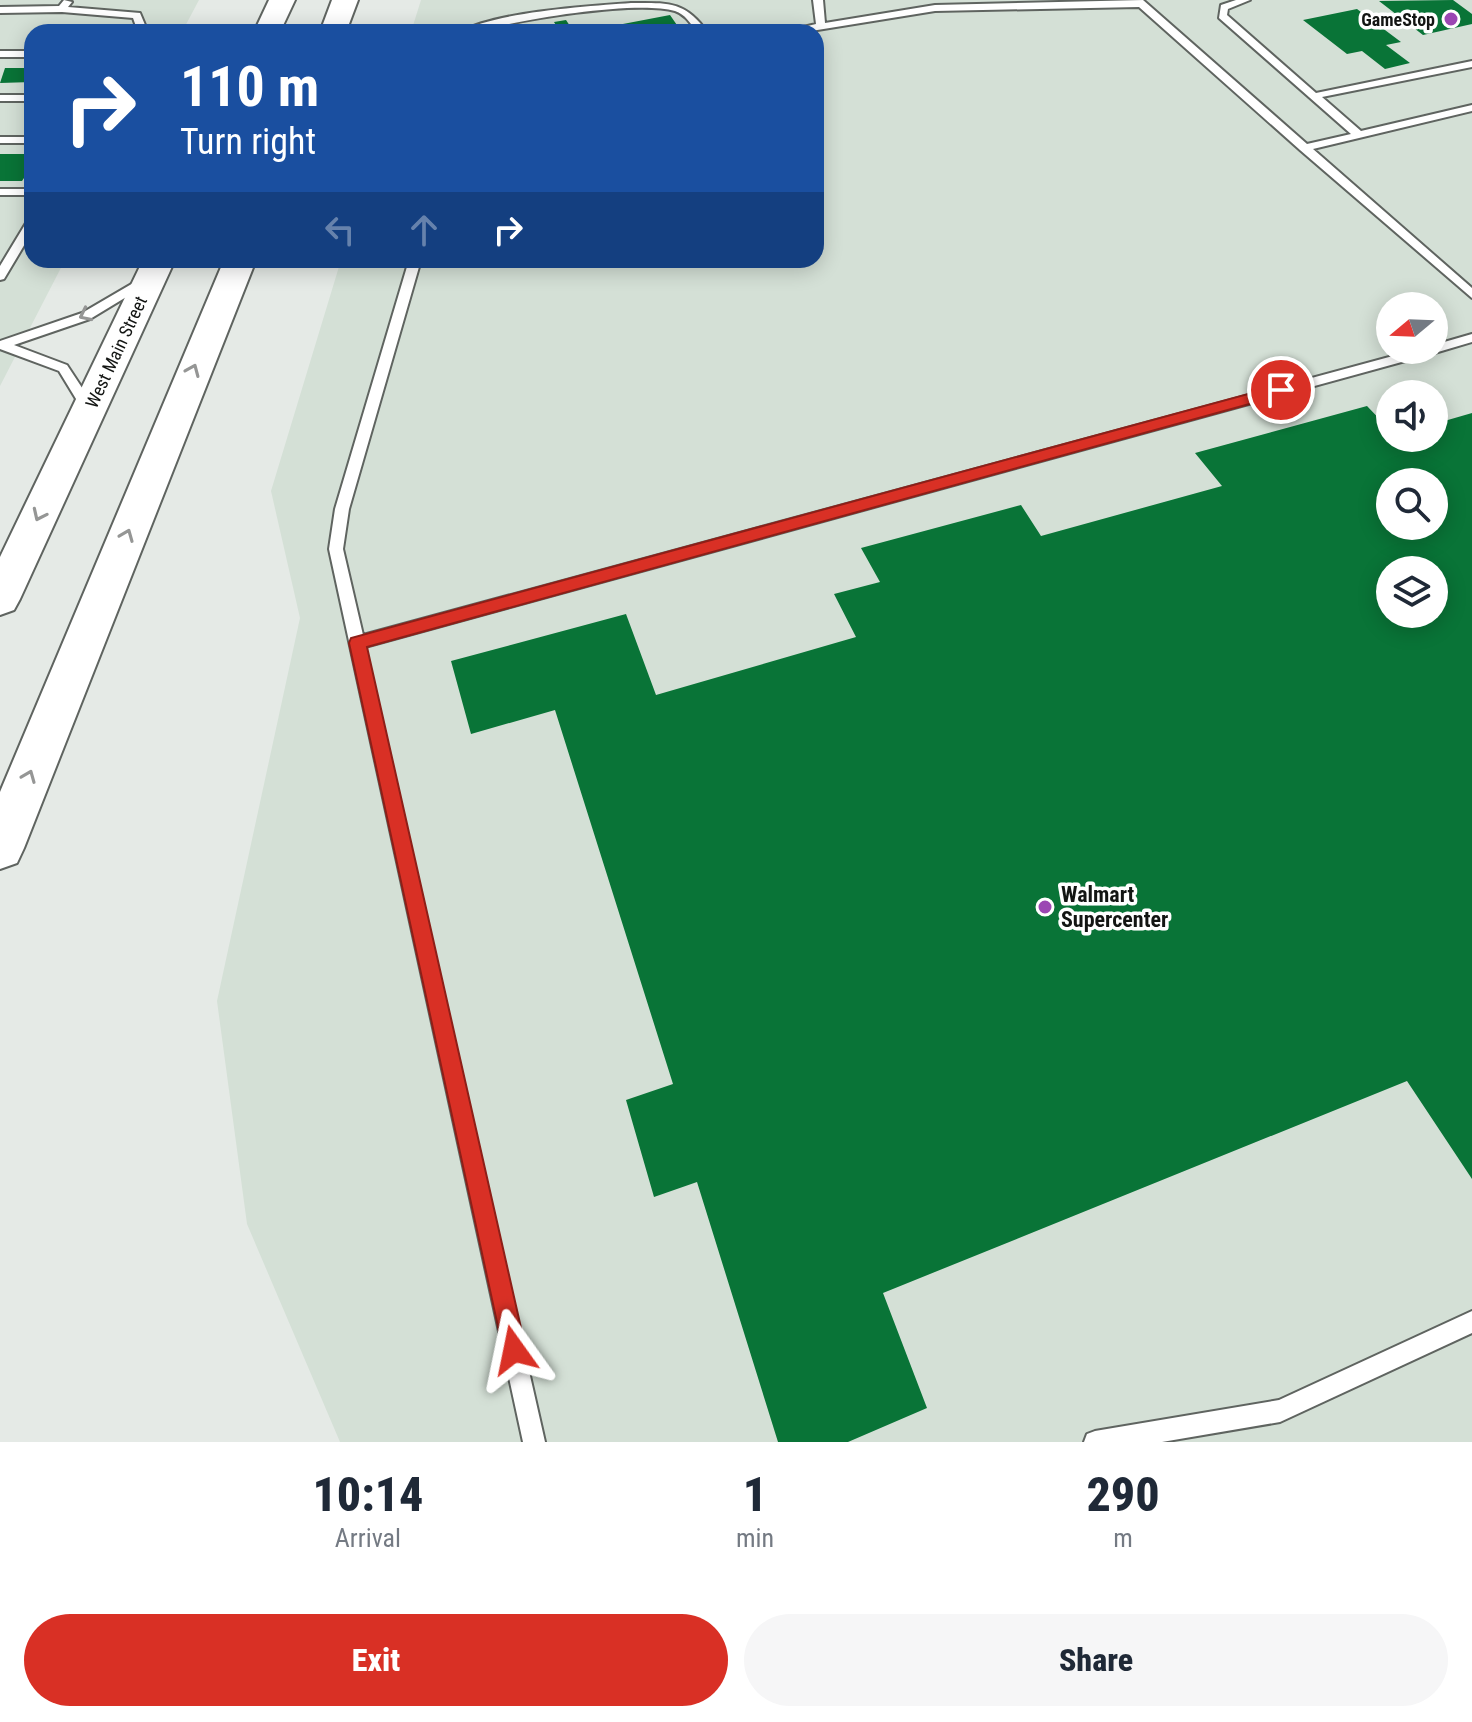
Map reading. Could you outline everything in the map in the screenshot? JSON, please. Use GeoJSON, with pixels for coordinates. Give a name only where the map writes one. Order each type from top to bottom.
{"type":"FeatureCollection","features":[{"type":"Feature","properties":{"kind":"main road"},"geometry":{"type":"LineString","coordinates":[[271,24],[282,0]]}},
{"type":"Feature","properties":{"kind":"main road"},"geometry":{"type":"LineString","coordinates":[[336,24],[345,0]]}},
{"type":"Feature","properties":{"kind":"main road","name":"West Main Street"},"geometry":{"type":"LineString","coordinates":[[0,599],[156,268]]}},
{"type":"Feature","properties":{"kind":"main road"},"geometry":{"type":"LineString","coordinates":[[0,848],[237,268]]}},
{"type":"Feature","properties":{"kind":"lane"},"geometry":{"type":"LineString","coordinates":[[818,0],[821,24]]}},
{"type":"Feature","properties":{"kind":"lane"},"geometry":{"type":"LineString","coordinates":[[1245,0],[1224,7],[1222,16],[1359,135]]}},
{"type":"Feature","properties":{"kind":"lane"},"geometry":{"type":"LineString","coordinates":[[824,26],[935,8],[1138,2],[1472,294]]}},
{"type":"Feature","properties":{"kind":"lane"},"geometry":{"type":"LineString","coordinates":[[0,10],[65,5],[137,15],[140,24]]}},
{"type":"Feature","properties":{"kind":"lane"},"geometry":{"type":"LineString","coordinates":[[510,24],[608,6],[677,8],[691,16],[696,24]]}},
{"type":"Feature","properties":{"kind":"lane"},"geometry":{"type":"LineString","coordinates":[[0,54],[24,54]]}},
{"type":"Feature","properties":{"kind":"lane"},"geometry":{"type":"LineString","coordinates":[[1314,96],[1472,64]]}},
{"type":"Feature","properties":{"kind":"lane"},"geometry":{"type":"LineString","coordinates":[[0,98],[24,98]]}},
{"type":"Feature","properties":{"kind":"lane"},"geometry":{"type":"LineString","coordinates":[[1304,148],[1472,108]]}},
{"type":"Feature","properties":{"kind":"lane"},"geometry":{"type":"LineString","coordinates":[[0,140],[24,140]]}},
{"type":"Feature","properties":{"kind":"lane"},"geometry":{"type":"LineString","coordinates":[[0,192],[24,192]]}},
{"type":"Feature","properties":{"kind":"lane"},"geometry":{"type":"LineString","coordinates":[[0,276],[24,237]]}},
{"type":"Feature","properties":{"kind":"lane"},"geometry":{"type":"LineString","coordinates":[[0,244],[19,245]]}},
{"type":"Feature","properties":{"kind":"lane"},"geometry":{"type":"LineString","coordinates":[[1,345],[86,316],[156,268]]}},
{"type":"Feature","properties":{"kind":"lane"},"geometry":{"type":"LineString","coordinates":[[413,268],[342,509],[336,549],[534,1442]]}},
{"type":"Feature","properties":{"kind":"lane"},"geometry":{"type":"LineString","coordinates":[[1448,345],[1472,338]]}},
{"type":"Feature","properties":{"kind":"lane"},"geometry":{"type":"LineString","coordinates":[[1,345],[63,368],[89,409]]}},
{"type":"Feature","properties":{"kind":"lane"},"geometry":{"type":"LineString","coordinates":[[357,643],[1377,364]]}},
{"type":"Feature","properties":{"kind":"lane"},"geometry":{"type":"LineString","coordinates":[[1095,1442],[1280,1411],[1472,1322]]}},
{"type":"Feature","properties":{"kind":"shaded area"},"geometry":{"type":"Polygon","coordinates":[[[0,0],[199,0],[186,24],[24,24],[24,268],[61,268],[0,386],[0,0]]]}},
{"type":"Feature","properties":{"kind":"shaded area"},"geometry":{"type":"Polygon","coordinates":[[[421,0],[1472,0],[1472,1442],[340,1442],[247,1224],[217,1001],[300,618],[271,491],[339,268],[824,268],[824,24],[414,24],[421,0]]]}},
{"type":"Feature","properties":{"kind":"building"},"geometry":{"type":"Polygon","coordinates":[[[1453,0],[1472,14],[1472,24],[1423,35],[1379,1],[1453,0]]]}},
{"type":"Feature","properties":{"kind":"building"},"geometry":{"type":"Polygon","coordinates":[[[1357,9],[1401,42],[1386,45],[1410,63],[1385,69],[1362,51],[1347,54],[1303,20],[1357,9]]]}},
{"type":"Feature","properties":{"kind":"building"},"geometry":{"type":"Polygon","coordinates":[[[670,15],[676,24],[623,24],[670,15]]]}},
{"type":"Feature","properties":{"kind":"building"},"geometry":{"type":"Polygon","coordinates":[[[566,20],[569,24],[555,24],[566,20]]]}},
{"type":"Feature","properties":{"kind":"building"},"geometry":{"type":"Polygon","coordinates":[[[5,68],[24,68],[24,82],[0,83],[5,68]]]}},
{"type":"Feature","properties":{"kind":"building"},"geometry":{"type":"Polygon","coordinates":[[[0,154],[24,154],[22,181],[0,181],[0,154]]]}},
{"type":"Feature","properties":{"kind":"building","name":"Walmart Supercenter"},"geometry":{"type":"Polygon","coordinates":[[[1367,406],[1376,415],[1376,452],[1448,452],[1448,420],[1472,413],[1472,1179],[1407,1081],[883,1293],[927,1408],[848,1442],[778,1442],[697,1182],[654,1197],[626,1100],[673,1084],[555,710],[471,734],[451,661],[626,614],[656,695],[856,637],[834,594],[880,582],[861,548],[1021,505],[1041,536],[1222,486],[1195,453],[1367,406]]]}},
{"type":"Feature","properties":{"kind":"place","name":"GameStop"},"geometry":{"type":"Point","coordinates":[1451,19]}},
{"type":"Feature","properties":{"kind":"place","name":"Walmart Supercenter"},"geometry":{"type":"Point","coordinates":[1045,907]}},
{"type":"Feature","properties":{"kind":"route"},"geometry":{"type":"LineString","coordinates":[[514,1350],[357,643],[1281,390]]}}]}
